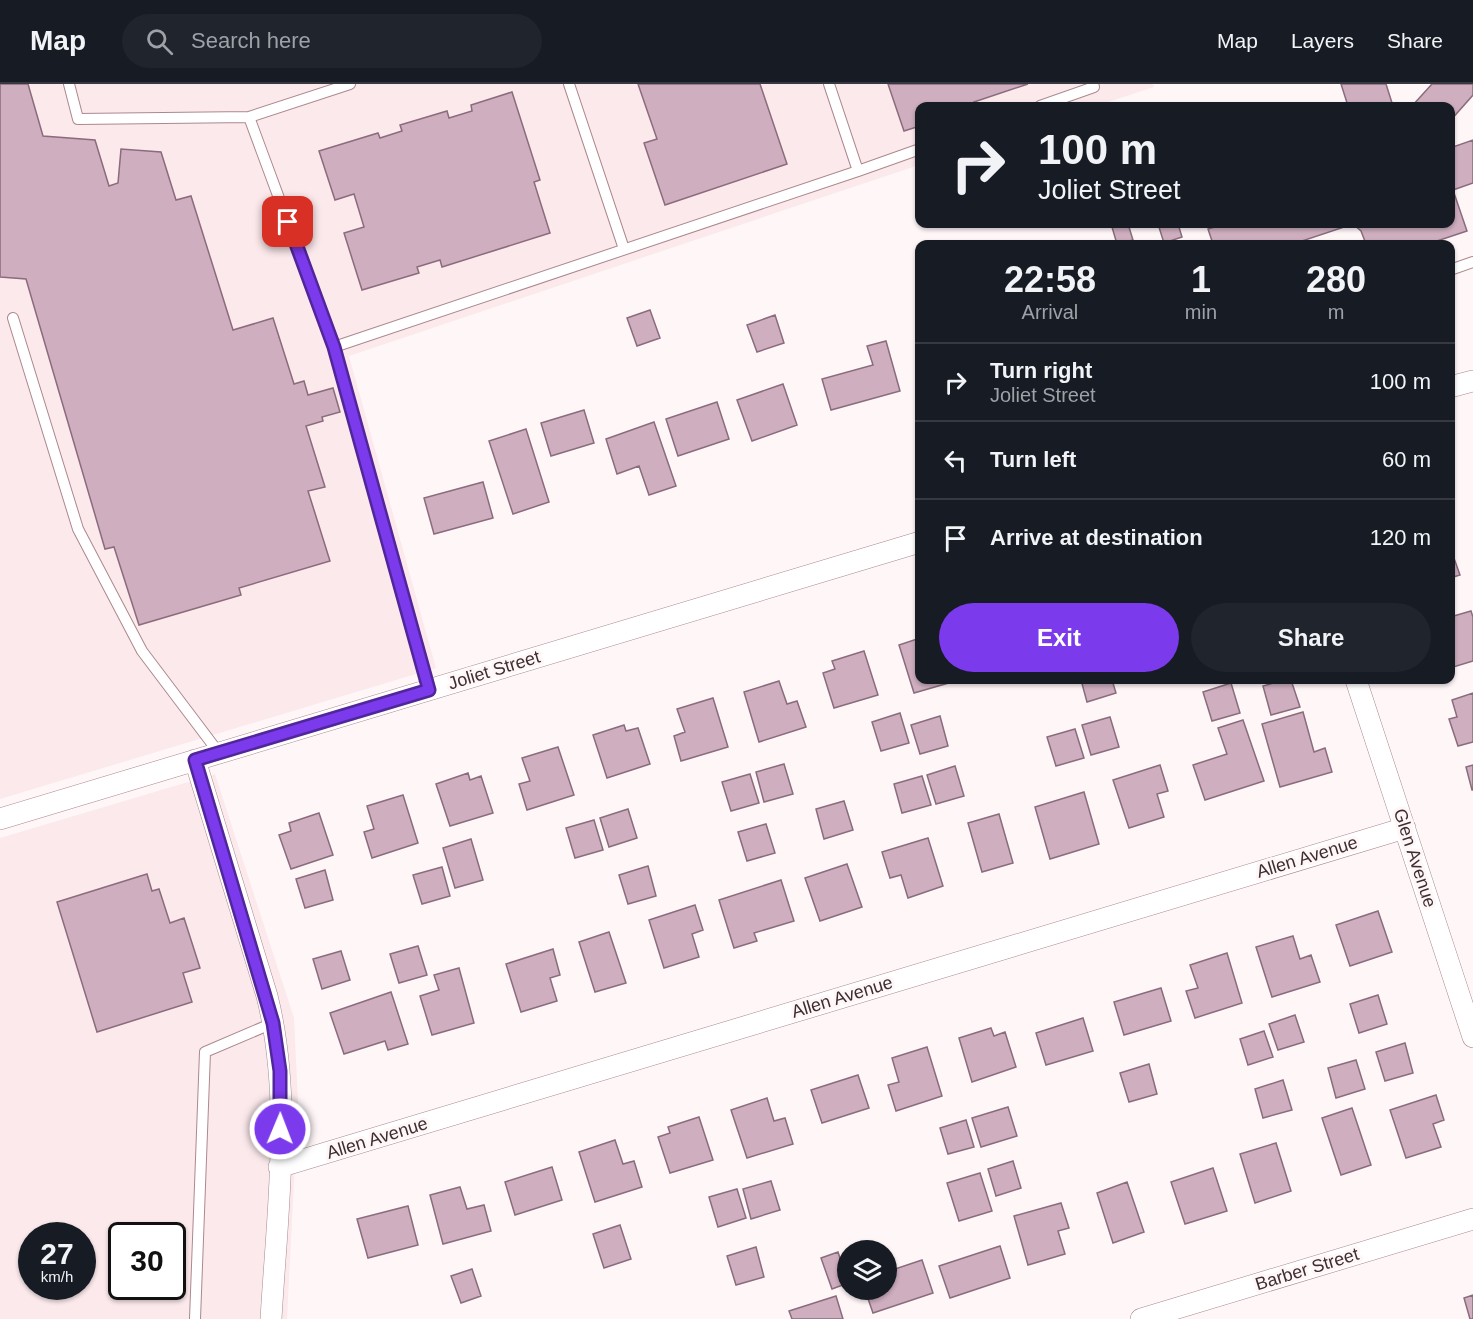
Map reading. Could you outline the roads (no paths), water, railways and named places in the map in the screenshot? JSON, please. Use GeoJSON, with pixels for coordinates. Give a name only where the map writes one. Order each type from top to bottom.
{"type":"FeatureCollection","features":[{"type":"Feature","properties":{"kind":"street"},"geometry":{"type":"LineString","coordinates":[[1455,386],[1473,381]]}},
{"type":"Feature","properties":{"kind":"street","name":"Joliet Street"},"geometry":{"type":"LineString","coordinates":[[0,819],[915,544]]}},
{"type":"Feature","properties":{"kind":"street","name":"Glen Avenue"},"geometry":{"type":"LineString","coordinates":[[1357,684],[1473,1037]]}},
{"type":"Feature","properties":{"kind":"street"},"geometry":{"type":"LineString","coordinates":[[195,760],[273,1023],[280,1071],[279,1167],[271,1319]]}},
{"type":"Feature","properties":{"kind":"street","name":"Allen Avenue"},"geometry":{"type":"LineString","coordinates":[[279,1167],[1405,828]]}},
{"type":"Feature","properties":{"kind":"street","name":"Barber Street"},"geometry":{"type":"LineString","coordinates":[[1141,1319],[1473,1219]]}},
{"type":"Feature","properties":{"kind":"lane"},"geometry":{"type":"LineString","coordinates":[[69,84],[78,119],[249,117],[350,84]]}},
{"type":"Feature","properties":{"kind":"lane"},"geometry":{"type":"LineString","coordinates":[[569,84],[624,249]]}},
{"type":"Feature","properties":{"kind":"lane"},"geometry":{"type":"LineString","coordinates":[[829,84],[858,171]]}},
{"type":"Feature","properties":{"kind":"lane"},"geometry":{"type":"LineString","coordinates":[[1051,102],[1094,87],[1093,84]]}},
{"type":"Feature","properties":{"kind":"lane"},"geometry":{"type":"LineString","coordinates":[[249,117],[334,347],[429,690]]}},
{"type":"Feature","properties":{"kind":"lane"},"geometry":{"type":"LineString","coordinates":[[334,347],[915,151]]}},
{"type":"Feature","properties":{"kind":"lane"},"geometry":{"type":"LineString","coordinates":[[1455,268],[1473,262]]}},
{"type":"Feature","properties":{"kind":"lane"},"geometry":{"type":"LineString","coordinates":[[13,318],[78,529],[142,651],[219,753]]}},
{"type":"Feature","properties":{"kind":"lane"},"geometry":{"type":"LineString","coordinates":[[195,1319],[205,1052],[273,1023]]}}]}
